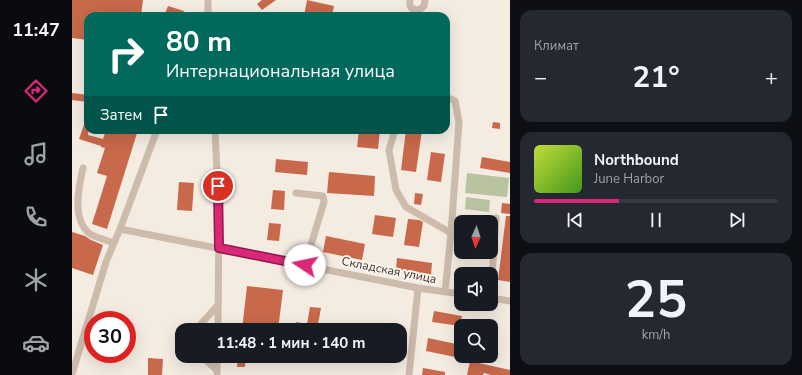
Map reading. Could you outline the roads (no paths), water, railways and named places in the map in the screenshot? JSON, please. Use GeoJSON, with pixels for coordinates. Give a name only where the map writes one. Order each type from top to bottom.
{"type":"FeatureCollection","features":[{"type":"Feature","properties":{"kind":"street"},"geometry":{"type":"LineString","coordinates":[[208,0],[208,12]]}},
{"type":"Feature","properties":{"kind":"street"},"geometry":{"type":"LineString","coordinates":[[410,0],[409,4],[416,10],[422,9],[425,0]]}},
{"type":"Feature","properties":{"kind":"street"},"geometry":{"type":"LineString","coordinates":[[445,292],[459,122],[455,101],[450,99]]}},
{"type":"Feature","properties":{"kind":"street"},"geometry":{"type":"LineString","coordinates":[[72,374],[106,262],[156,134]]}},
{"type":"Feature","properties":{"kind":"street"},"geometry":{"type":"LineString","coordinates":[[215,134],[219,213],[218,323]]}},
{"type":"Feature","properties":{"kind":"street"},"geometry":{"type":"LineString","coordinates":[[394,134],[389,150],[396,190],[399,196],[406,207],[451,233]]}},
{"type":"Feature","properties":{"kind":"street"},"geometry":{"type":"LineString","coordinates":[[83,168],[75,200],[79,225],[90,234],[114,243]]}},
{"type":"Feature","properties":{"kind":"street"},"geometry":{"type":"LineString","coordinates":[[296,193],[323,196],[324,202],[305,265]]}},
{"type":"Feature","properties":{"kind":"street","name":"Складская улица"},"geometry":{"type":"LineString","coordinates":[[120,229],[418,288],[454,293]]}},
{"type":"Feature","properties":{"kind":"street"},"geometry":{"type":"LineString","coordinates":[[409,375],[418,288]]}},
{"type":"Feature","properties":{"kind":"street"},"geometry":{"type":"LineString","coordinates":[[498,299],[510,301]]}},
{"type":"Feature","properties":{"kind":"street"},"geometry":{"type":"LineString","coordinates":[[201,323],[218,305]]}},
{"type":"Feature","properties":{"kind":"street"},"geometry":{"type":"LineString","coordinates":[[208,363],[217,373]]}}]}
